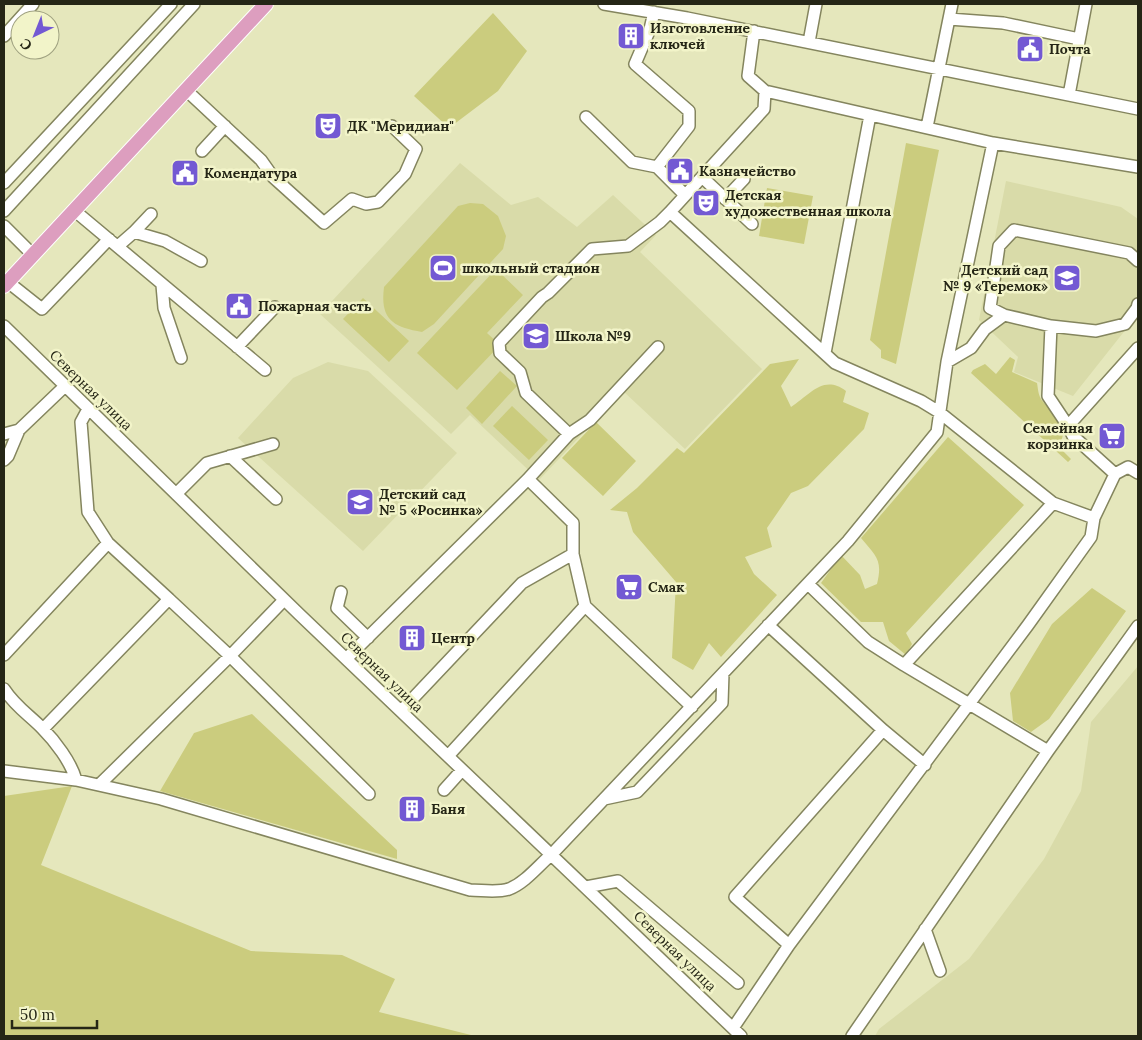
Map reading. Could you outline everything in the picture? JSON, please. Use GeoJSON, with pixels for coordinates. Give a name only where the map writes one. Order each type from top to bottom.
{"type":"FeatureCollection","features":[{"type":"Feature","properties":{"kind":"main road"},"geometry":{"type":"LineString","coordinates":[[6,284],[266,4]]}},
{"type":"Feature","properties":{"kind":"street"},"geometry":{"type":"LineString","coordinates":[[4,36],[33,4]]}},
{"type":"Feature","properties":{"kind":"street"},"geometry":{"type":"LineString","coordinates":[[4,183],[171,4]]}},
{"type":"Feature","properties":{"kind":"street"},"geometry":{"type":"LineString","coordinates":[[4,211],[194,4]]}},
{"type":"Feature","properties":{"kind":"street"},"geometry":{"type":"LineString","coordinates":[[604,4],[754,31],[1138,109]]}},
{"type":"Feature","properties":{"kind":"street"},"geometry":{"type":"LineString","coordinates":[[809,42],[816,4]]}},
{"type":"Feature","properties":{"kind":"street"},"geometry":{"type":"LineString","coordinates":[[927,127],[952,4]]}},
{"type":"Feature","properties":{"kind":"street"},"geometry":{"type":"LineString","coordinates":[[1069,95],[1086,4]]}},
{"type":"Feature","properties":{"kind":"street"},"geometry":{"type":"LineString","coordinates":[[654,12],[650,29],[635,64],[690,111],[689,126],[657,167]]}},
{"type":"Feature","properties":{"kind":"street"},"geometry":{"type":"LineString","coordinates":[[949,18],[1003,23],[1079,39]]}},
{"type":"Feature","properties":{"kind":"street"},"geometry":{"type":"LineString","coordinates":[[754,31],[748,76],[765,91],[992,143],[1138,167]]}},
{"type":"Feature","properties":{"kind":"street"},"geometry":{"type":"LineString","coordinates":[[186,90],[261,160],[273,177],[324,223],[352,198],[366,204],[378,202],[405,174],[416,149],[392,126]]}},
{"type":"Feature","properties":{"kind":"street"},"geometry":{"type":"LineString","coordinates":[[569,434],[526,393],[520,372],[500,353],[499,343],[542,296],[548,293],[592,250],[628,246],[660,222],[764,109],[765,91]]}},
{"type":"Feature","properties":{"kind":"street"},"geometry":{"type":"LineString","coordinates":[[825,353],[870,115]]}},
{"type":"Feature","properties":{"kind":"street"},"geometry":{"type":"LineString","coordinates":[[586,118],[632,162],[657,167],[685,195]]}},
{"type":"Feature","properties":{"kind":"street"},"geometry":{"type":"LineString","coordinates":[[202,150],[225,126]]}},
{"type":"Feature","properties":{"kind":"street"},"geometry":{"type":"LineString","coordinates":[[4,771],[76,780],[161,799],[470,890],[496,891],[509,889],[520,882],[552,854],[808,584],[848,540],[937,432],[947,362],[992,143]]}},
{"type":"Feature","properties":{"kind":"street"},"geometry":{"type":"LineString","coordinates":[[702,177],[752,224]]}},
{"type":"Feature","properties":{"kind":"street"},"geometry":{"type":"LineString","coordinates":[[725,199],[744,179]]}},
{"type":"Feature","properties":{"kind":"street"},"geometry":{"type":"LineString","coordinates":[[75,211],[265,370]]}},
{"type":"Feature","properties":{"kind":"street"},"geometry":{"type":"LineString","coordinates":[[670,212],[835,363],[921,401],[939,412],[1053,503],[1094,518]]}},
{"type":"Feature","properties":{"kind":"street"},"geometry":{"type":"LineString","coordinates":[[6,284],[42,309],[113,242],[134,232],[151,214]]}},
{"type":"Feature","properties":{"kind":"street"},"geometry":{"type":"LineString","coordinates":[[4,226],[33,254]]}},
{"type":"Feature","properties":{"kind":"street"},"geometry":{"type":"LineString","coordinates":[[1138,262],[1130,253],[1014,230],[999,246],[990,308],[1004,315],[1051,326],[1096,330],[1125,324],[1138,304]]}},
{"type":"Feature","properties":{"kind":"street"},"geometry":{"type":"LineString","coordinates":[[134,232],[165,240],[201,260]]}},
{"type":"Feature","properties":{"kind":"street"},"geometry":{"type":"LineString","coordinates":[[162,285],[164,308],[182,358]]}},
{"type":"Feature","properties":{"kind":"street"},"geometry":{"type":"LineString","coordinates":[[237,348],[275,307]]}},
{"type":"Feature","properties":{"kind":"street"},"geometry":{"type":"LineString","coordinates":[[947,362],[971,348],[984,329],[1004,315]]}},
{"type":"Feature","properties":{"kind":"street","name":"Северная улица"},"geometry":{"type":"LineString","coordinates":[[4,326],[64,387],[284,600],[742,1036]]}},
{"type":"Feature","properties":{"kind":"street"},"geometry":{"type":"LineString","coordinates":[[1051,326],[1048,396],[1073,436],[1115,474]]}},
{"type":"Feature","properties":{"kind":"street"},"geometry":{"type":"LineString","coordinates":[[346,659],[528,478],[569,434],[590,420],[658,347]]}},
{"type":"Feature","properties":{"kind":"street"},"geometry":{"type":"LineString","coordinates":[[1068,426],[1138,348]]}},
{"type":"Feature","properties":{"kind":"street"},"geometry":{"type":"LineString","coordinates":[[4,460],[8,456],[20,430],[64,387]]}},
{"type":"Feature","properties":{"kind":"street"},"geometry":{"type":"LineString","coordinates":[[88,409],[81,422],[88,512],[108,543],[230,656],[369,794]]}},
{"type":"Feature","properties":{"kind":"street"},"geometry":{"type":"LineString","coordinates":[[4,434],[20,430]]}},
{"type":"Feature","properties":{"kind":"street"},"geometry":{"type":"LineString","coordinates":[[176,494],[207,463],[273,444]]}},
{"type":"Feature","properties":{"kind":"street"},"geometry":{"type":"LineString","coordinates":[[230,456],[276,499]]}},
{"type":"Feature","properties":{"kind":"street"},"geometry":{"type":"LineString","coordinates":[[733,1028],[789,945],[925,765],[1091,537],[1094,518],[1115,474],[1128,467],[1138,473]]}},
{"type":"Feature","properties":{"kind":"street"},"geometry":{"type":"LineString","coordinates":[[528,478],[573,523],[573,554],[585,606],[692,707]]}},
{"type":"Feature","properties":{"kind":"street"},"geometry":{"type":"LineString","coordinates":[[904,665],[1053,503]]}},
{"type":"Feature","properties":{"kind":"street"},"geometry":{"type":"LineString","coordinates":[[4,656],[108,543]]}},
{"type":"Feature","properties":{"kind":"street"},"geometry":{"type":"LineString","coordinates":[[401,711],[522,583],[573,554]]}},
{"type":"Feature","properties":{"kind":"street"},"geometry":{"type":"LineString","coordinates":[[808,584],[868,642],[1048,751]]}},
{"type":"Feature","properties":{"kind":"street"},"geometry":{"type":"LineString","coordinates":[[341,592],[337,608],[368,638]]}},
{"type":"Feature","properties":{"kind":"street"},"geometry":{"type":"LineString","coordinates":[[43,729],[169,599]]}},
{"type":"Feature","properties":{"kind":"street"},"geometry":{"type":"LineString","coordinates":[[99,785],[284,600]]}},
{"type":"Feature","properties":{"kind":"street"},"geometry":{"type":"LineString","coordinates":[[448,756],[585,606]]}},
{"type":"Feature","properties":{"kind":"street"},"geometry":{"type":"LineString","coordinates":[[768,625],[883,730],[925,765]]}},
{"type":"Feature","properties":{"kind":"street"},"geometry":{"type":"LineString","coordinates":[[852,1036],[1048,751],[1138,626]]}},
{"type":"Feature","properties":{"kind":"street"},"geometry":{"type":"LineString","coordinates":[[604,799],[637,792],[722,703],[723,673]]}},
{"type":"Feature","properties":{"kind":"street"},"geometry":{"type":"LineString","coordinates":[[4,689],[12,702],[43,729],[72,766],[76,780]]}},
{"type":"Feature","properties":{"kind":"street"},"geometry":{"type":"LineString","coordinates":[[789,945],[735,897],[883,730]]}},
{"type":"Feature","properties":{"kind":"street"},"geometry":{"type":"LineString","coordinates":[[444,790],[462,770]]}},
{"type":"Feature","properties":{"kind":"street"},"geometry":{"type":"LineString","coordinates":[[586,887],[618,881],[738,983]]}},
{"type":"Feature","properties":{"kind":"street"},"geometry":{"type":"LineString","coordinates":[[925,929],[940,971]]}},
{"type":"Feature","properties":{"kind":"shaded area"},"geometry":{"type":"Polygon","coordinates":[[[493,13],[527,51],[498,91],[449,128],[414,96],[493,13]]]}},
{"type":"Feature","properties":{"kind":"shaded area"},"geometry":{"type":"Polygon","coordinates":[[[906,143],[939,150],[896,364],[881,358],[881,350],[870,340],[906,143]]]}},
{"type":"Feature","properties":{"kind":"shaded area","name":"Школа №9"},"geometry":{"type":"Polygon","coordinates":[[[460,163],[511,205],[538,197],[577,227],[613,195],[656,235],[640,252],[762,369],[685,449],[623,391],[539,480],[470,415],[451,434],[320,314],[460,163]]]}},
{"type":"Feature","properties":{"kind":"shaded area"},"geometry":{"type":"Polygon","coordinates":[[[1006,181],[1121,207],[1138,219],[1138,314],[1073,396],[1014,372],[1018,357],[979,320],[1006,181]]]}},
{"type":"Feature","properties":{"kind":"shaded area"},"geometry":{"type":"Polygon","coordinates":[[[767,188],[813,196],[804,244],[759,236],[767,188]]]}},
{"type":"Feature","properties":{"kind":"shaded area","name":"школьный стадион"},"geometry":{"type":"Polygon","coordinates":[[[470,203],[483,204],[498,216],[506,236],[503,249],[434,324],[422,332],[396,324],[386,314],[383,298],[384,287],[458,206],[470,203]]]}},
{"type":"Feature","properties":{"kind":"shaded area"},"geometry":{"type":"Polygon","coordinates":[[[496,269],[523,295],[487,333],[500,345],[457,390],[417,353],[496,269]]]}},
{"type":"Feature","properties":{"kind":"shaded area"},"geometry":{"type":"Polygon","coordinates":[[[363,298],[409,341],[389,362],[343,319],[363,298]]]}},
{"type":"Feature","properties":{"kind":"shaded area"},"geometry":{"type":"Polygon","coordinates":[[[1010,357],[1015,360],[1012,372],[1037,383],[1041,399],[1059,420],[1063,432],[1058,446],[1071,459],[1068,462],[971,373],[985,364],[996,374],[1010,357]]]}},
{"type":"Feature","properties":{"kind":"shaded area"},"geometry":{"type":"Polygon","coordinates":[[[799,359],[781,386],[791,407],[817,388],[824,385],[838,386],[846,391],[843,402],[869,413],[864,429],[808,486],[791,493],[767,528],[772,547],[745,557],[754,574],[777,595],[721,657],[709,643],[693,670],[672,658],[676,582],[633,532],[627,512],[610,510],[637,488],[677,448],[684,453],[770,364],[799,359]]]}},
{"type":"Feature","properties":{"kind":"shaded area","name":"Детский сад № 5 «Росинка»"},"geometry":{"type":"Polygon","coordinates":[[[328,362],[368,371],[457,453],[363,551],[238,438],[293,378],[328,362]]]}},
{"type":"Feature","properties":{"kind":"shaded area"},"geometry":{"type":"Polygon","coordinates":[[[500,371],[517,386],[482,424],[466,408],[500,371]]]}},
{"type":"Feature","properties":{"kind":"shaded area"},"geometry":{"type":"Polygon","coordinates":[[[512,406],[548,440],[529,460],[493,426],[512,406]]]}},
{"type":"Feature","properties":{"kind":"shaded area"},"geometry":{"type":"Polygon","coordinates":[[[596,422],[636,461],[603,496],[562,458],[596,422]]]}},
{"type":"Feature","properties":{"kind":"shaded area"},"geometry":{"type":"Polygon","coordinates":[[[948,437],[1024,505],[906,633],[912,644],[906,655],[889,641],[883,622],[861,622],[821,583],[841,555],[860,575],[865,589],[877,584],[879,564],[871,549],[861,538],[948,437]]]}},
{"type":"Feature","properties":{"kind":"shaded area"},"geometry":{"type":"Polygon","coordinates":[[[1092,588],[1126,611],[1049,719],[1031,732],[1013,721],[1010,693],[1052,624],[1092,588]]]}},
{"type":"Feature","properties":{"kind":"shaded area"},"geometry":{"type":"Polygon","coordinates":[[[1138,666],[1138,1036],[875,1036],[879,1029],[969,959],[1044,859],[1081,791],[1091,722],[1138,666]]]}},
{"type":"Feature","properties":{"kind":"shaded area"},"geometry":{"type":"Polygon","coordinates":[[[252,714],[397,850],[397,859],[160,791],[194,733],[252,714]]]}},
{"type":"Feature","properties":{"kind":"shaded area"},"geometry":{"type":"Polygon","coordinates":[[[72,786],[41,865],[251,951],[342,955],[395,979],[379,1012],[475,1036],[4,1036],[4,796],[72,786]]]}},
{"type":"Feature","properties":{"kind":"place","name":"Изготовление ключей"},"geometry":{"type":"Point","coordinates":[631,36]}},
{"type":"Feature","properties":{"kind":"place","name":"Почта"},"geometry":{"type":"Point","coordinates":[1030,49]}},
{"type":"Feature","properties":{"kind":"place","name":"ДК \"Меридиан\""},"geometry":{"type":"Point","coordinates":[328,126]}},
{"type":"Feature","properties":{"kind":"place","name":"Казначейство"},"geometry":{"type":"Point","coordinates":[680,171]}},
{"type":"Feature","properties":{"kind":"place","name":"Комендатура"},"geometry":{"type":"Point","coordinates":[185,173]}},
{"type":"Feature","properties":{"kind":"place","name":"Детская художественная школа"},"geometry":{"type":"Point","coordinates":[706,203]}},
{"type":"Feature","properties":{"kind":"place","name":"школьный стадион"},"geometry":{"type":"Point","coordinates":[443,268]}},
{"type":"Feature","properties":{"kind":"place","name":"Детский сад № 9 «Теремок»"},"geometry":{"type":"Point","coordinates":[1067,278]}},
{"type":"Feature","properties":{"kind":"place","name":"Пожарная часть"},"geometry":{"type":"Point","coordinates":[239,306]}},
{"type":"Feature","properties":{"kind":"place","name":"Школа №9"},"geometry":{"type":"Point","coordinates":[536,336]}},
{"type":"Feature","properties":{"kind":"place","name":"Семейная корзинка"},"geometry":{"type":"Point","coordinates":[1112,436]}},
{"type":"Feature","properties":{"kind":"place","name":"Детский сад № 5 «Росинка»"},"geometry":{"type":"Point","coordinates":[360,502]}},
{"type":"Feature","properties":{"kind":"place","name":"Смак"},"geometry":{"type":"Point","coordinates":[629,587]}},
{"type":"Feature","properties":{"kind":"place","name":"Центр"},"geometry":{"type":"Point","coordinates":[412,638]}},
{"type":"Feature","properties":{"kind":"place","name":"Баня"},"geometry":{"type":"Point","coordinates":[412,809]}}]}
